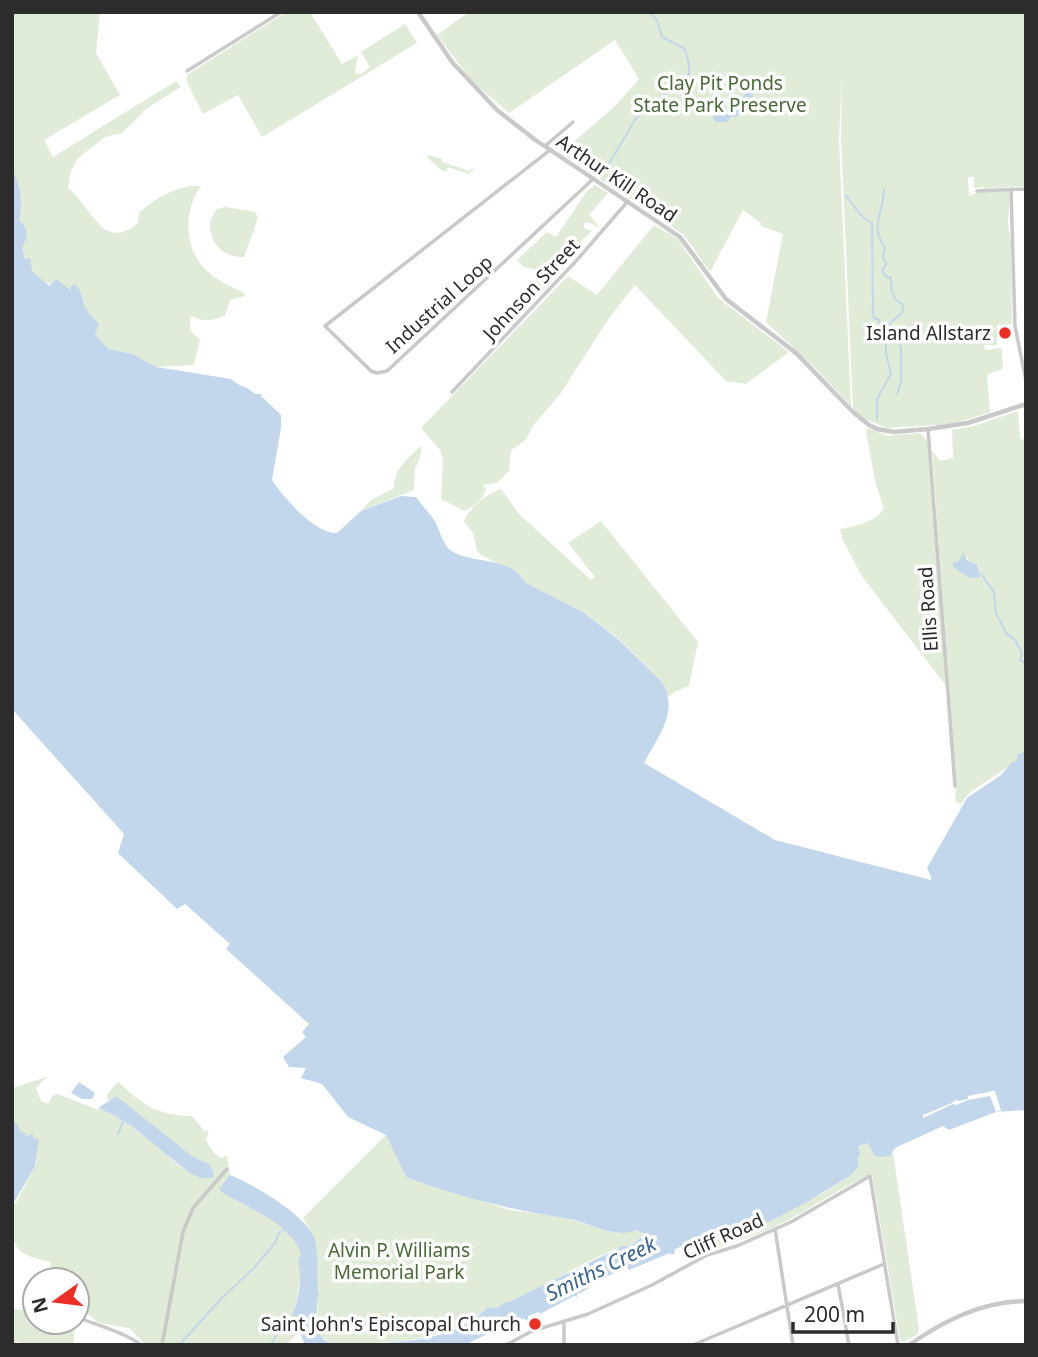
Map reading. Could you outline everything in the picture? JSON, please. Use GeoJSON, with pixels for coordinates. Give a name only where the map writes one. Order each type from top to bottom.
{"type":"FeatureCollection","features":[{"type":"Feature","properties":{"kind":"street"},"geometry":{"type":"LineString","coordinates":[[187,71],[281,12]]}},
{"type":"Feature","properties":{"kind":"street","name":"Arthur Kill Road"},"geometry":{"type":"LineString","coordinates":[[418,12],[442,48],[475,88],[510,121],[680,237],[726,299],[796,353],[863,421],[885,431],[928,429],[968,423],[1026,404]]}},
{"type":"Feature","properties":{"kind":"street","name":"Industrial Loop"},"geometry":{"type":"LineString","coordinates":[[573,122],[521,172],[325,327],[371,371],[387,371],[594,178]]}},
{"type":"Feature","properties":{"kind":"street"},"geometry":{"type":"LineString","coordinates":[[1011,189],[1015,326],[1026,381]]}},
{"type":"Feature","properties":{"kind":"street"},"geometry":{"type":"LineString","coordinates":[[977,191],[1026,189]]}},
{"type":"Feature","properties":{"kind":"street","name":"Johnson Street"},"geometry":{"type":"LineString","coordinates":[[452,392],[545,295],[628,201]]}},
{"type":"Feature","properties":{"kind":"street","name":"Ellis Road"},"geometry":{"type":"LineString","coordinates":[[928,429],[955,786]]}},
{"type":"Feature","properties":{"kind":"street"},"geometry":{"type":"LineString","coordinates":[[162,1345],[183,1232],[189,1215],[227,1169]]}},
{"type":"Feature","properties":{"kind":"street","name":"Cliff Road"},"geometry":{"type":"LineString","coordinates":[[506,1345],[532,1331],[588,1314],[652,1285],[708,1255],[737,1246],[775,1229],[870,1176],[884,1264]]}},
{"type":"Feature","properties":{"kind":"street"},"geometry":{"type":"LineString","coordinates":[[775,1229],[793,1345]]}},
{"type":"Feature","properties":{"kind":"street"},"geometry":{"type":"LineString","coordinates":[[693,1345],[884,1264],[896,1344]]}},
{"type":"Feature","properties":{"kind":"street"},"geometry":{"type":"LineString","coordinates":[[838,1284],[849,1345]]}},
{"type":"Feature","properties":{"kind":"street"},"geometry":{"type":"LineString","coordinates":[[909,1345],[940,1324],[969,1311],[991,1304],[1026,1301]]}},
{"type":"Feature","properties":{"kind":"street"},"geometry":{"type":"LineString","coordinates":[[564,1322],[564,1345]]}},
{"type":"Feature","properties":{"kind":"street"},"geometry":{"type":"LineString","coordinates":[[91,1323],[123,1334],[141,1345]]}},
{"type":"Feature","properties":{"kind":"green space"},"geometry":{"type":"Polygon","coordinates":[[[13,12],[100,12],[96,53],[120,95],[44,140],[53,157],[176,81],[181,87],[147,108],[122,133],[105,137],[77,159],[70,173],[68,188],[99,224],[116,233],[126,231],[138,223],[139,213],[159,198],[184,187],[201,186],[191,205],[189,216],[192,248],[207,271],[245,296],[230,300],[225,315],[221,317],[209,320],[192,316],[190,318],[190,330],[200,340],[194,365],[156,367],[133,354],[108,349],[95,334],[99,324],[87,310],[76,285],[71,290],[42,280],[27,262],[20,237],[17,184],[12,170],[13,12]]]}},
{"type":"Feature","properties":{"kind":"green space"},"geometry":{"type":"Polygon","coordinates":[[[286,12],[310,12],[342,64],[358,55],[355,73],[361,74],[370,67],[361,52],[405,24],[417,43],[262,137],[238,95],[203,114],[187,82],[187,75],[286,12]]]}},
{"type":"Feature","properties":{"kind":"green space","name":"Clay Pit Ponds State Park Preserve"},"geometry":{"type":"Polygon","coordinates":[[[469,12],[838,12],[839,17],[839,12],[1026,12],[1026,186],[974,188],[974,177],[968,177],[969,196],[978,192],[1008,191],[1010,195],[1008,223],[1011,244],[1012,324],[997,325],[997,345],[984,345],[985,350],[1002,350],[1003,369],[987,374],[990,412],[953,424],[887,428],[863,418],[853,409],[841,137],[842,73],[839,141],[851,406],[766,322],[783,234],[761,226],[761,223],[743,210],[710,272],[684,235],[561,153],[615,106],[639,79],[615,40],[509,113],[472,81],[437,35],[469,12]]]}},
{"type":"Feature","properties":{"kind":"green space"},"geometry":{"type":"Polygon","coordinates":[[[428,155],[442,159],[442,162],[474,170],[468,174],[448,167],[446,172],[431,161],[428,155]]]}},
{"type":"Feature","properties":{"kind":"green space"},"geometry":{"type":"Polygon","coordinates":[[[595,185],[608,193],[589,215],[597,227],[589,222],[584,223],[584,228],[592,231],[577,245],[571,241],[558,261],[566,262],[566,266],[538,296],[535,290],[536,270],[524,267],[517,260],[547,232],[556,237],[587,191],[595,185]]]}},
{"type":"Feature","properties":{"kind":"green space"},"geometry":{"type":"Polygon","coordinates":[[[226,207],[255,212],[258,218],[244,257],[225,253],[213,239],[211,219],[217,209],[226,207]]]}},
{"type":"Feature","properties":{"kind":"green space"},"geometry":{"type":"Polygon","coordinates":[[[654,225],[678,239],[718,298],[789,352],[746,384],[726,381],[635,285],[609,318],[561,393],[532,427],[526,440],[511,450],[509,471],[497,483],[485,484],[481,499],[465,511],[441,499],[443,459],[440,450],[421,428],[568,276],[597,295],[654,225]]]}},
{"type":"Feature","properties":{"kind":"green space"},"geometry":{"type":"Polygon","coordinates":[[[1018,411],[1020,439],[1026,440],[1026,750],[1020,753],[1017,761],[970,792],[961,804],[955,802],[932,451],[940,461],[953,458],[952,430],[974,426],[1018,411]],[[965,557],[956,563],[958,569],[969,578],[978,577],[971,562],[965,557]]]}},
{"type":"Feature","properties":{"kind":"green space"},"geometry":{"type":"Polygon","coordinates":[[[868,428],[887,436],[920,433],[928,442],[947,687],[861,575],[843,540],[840,529],[870,520],[884,508],[875,481],[866,431],[868,428]]]}},
{"type":"Feature","properties":{"kind":"green space"},"geometry":{"type":"Polygon","coordinates":[[[422,445],[415,469],[414,490],[361,511],[370,501],[394,488],[399,470],[422,445]]]}},
{"type":"Feature","properties":{"kind":"green space"},"geometry":{"type":"Polygon","coordinates":[[[501,489],[519,514],[591,580],[595,577],[568,543],[601,521],[698,642],[689,686],[668,697],[662,682],[618,638],[583,612],[526,583],[521,575],[477,551],[473,533],[464,522],[479,502],[501,489]]]}},
{"type":"Feature","properties":{"kind":"green space"},"geometry":{"type":"Polygon","coordinates":[[[47,1077],[36,1088],[41,1101],[48,1104],[52,1096],[58,1094],[96,1109],[109,1111],[158,1146],[173,1161],[200,1178],[213,1178],[214,1172],[208,1163],[192,1156],[116,1097],[107,1099],[108,1093],[118,1082],[151,1107],[168,1114],[192,1116],[205,1132],[209,1129],[206,1140],[214,1153],[221,1158],[227,1156],[230,1175],[220,1191],[277,1224],[295,1241],[300,1250],[298,1291],[294,1314],[290,1318],[294,1319],[297,1334],[286,1345],[146,1345],[129,1328],[99,1323],[91,1317],[91,1266],[50,1266],[51,1262],[28,1255],[16,1246],[12,1230],[12,1206],[37,1161],[25,1136],[12,1124],[12,1088],[47,1077]]]}},
{"type":"Feature","properties":{"kind":"green space","name":"Alvin P. Williams Memorial Park"},"geometry":{"type":"Polygon","coordinates":[[[386,1135],[406,1177],[510,1210],[566,1218],[611,1232],[637,1230],[643,1232],[644,1236],[631,1246],[615,1249],[497,1308],[488,1307],[460,1326],[444,1332],[395,1342],[330,1344],[318,1333],[319,1295],[314,1238],[303,1218],[386,1135]]]}},
{"type":"Feature","properties":{"kind":"green space"},"geometry":{"type":"Polygon","coordinates":[[[868,1143],[871,1149],[890,1156],[893,1152],[919,1329],[918,1334],[903,1342],[900,1340],[872,1174],[780,1224],[748,1238],[704,1253],[697,1238],[707,1238],[713,1233],[752,1219],[769,1222],[820,1195],[851,1175],[859,1166],[858,1146],[868,1143]]]}},
{"type":"Feature","properties":{"kind":"green space"},"geometry":{"type":"Polygon","coordinates":[[[14,1309],[21,1310],[21,1336],[74,1336],[73,1345],[33,1345],[12,1341],[14,1309]]]}},
{"type":"Feature","properties":{"kind":"water"},"geometry":{"type":"Polygon","coordinates":[[[748,88],[751,89],[753,97],[739,116],[731,117],[727,122],[716,122],[713,119],[714,115],[744,96],[748,88]]]}},
{"type":"Feature","properties":{"kind":"water","name":"Smiths Creek"},"geometry":{"type":"Polygon","coordinates":[[[12,170],[20,194],[19,220],[27,233],[22,247],[25,259],[30,258],[32,271],[50,286],[56,279],[70,290],[72,285],[76,285],[87,310],[99,324],[95,334],[108,349],[133,354],[156,367],[231,379],[255,394],[261,394],[281,415],[272,480],[292,505],[319,528],[337,533],[361,511],[401,496],[416,497],[434,520],[448,548],[455,553],[509,568],[519,574],[526,583],[583,612],[618,639],[662,682],[667,693],[669,703],[665,724],[644,763],[775,840],[931,880],[927,868],[967,798],[1001,775],[1012,762],[1017,761],[1017,755],[1026,750],[1026,1110],[996,1112],[949,1130],[943,1126],[895,1148],[890,1156],[874,1155],[868,1143],[858,1146],[859,1166],[851,1175],[809,1201],[769,1222],[748,1220],[721,1230],[717,1237],[713,1233],[707,1238],[697,1238],[674,1250],[672,1255],[670,1253],[629,1270],[626,1267],[588,1286],[588,1289],[577,1294],[577,1297],[574,1296],[540,1314],[539,1312],[528,1316],[525,1321],[524,1318],[506,1330],[503,1326],[503,1334],[498,1329],[464,1345],[352,1345],[398,1342],[443,1334],[473,1320],[488,1307],[497,1308],[623,1246],[631,1246],[645,1234],[637,1230],[619,1233],[573,1220],[504,1207],[406,1177],[386,1135],[348,1117],[322,1084],[301,1078],[306,1068],[289,1067],[283,1057],[306,1037],[302,1032],[309,1024],[226,949],[230,944],[185,904],[177,909],[118,853],[124,834],[12,709],[12,170]]]}},
{"type":"Feature","properties":{"kind":"water"},"geometry":{"type":"Polygon","coordinates":[[[963,553],[967,560],[977,565],[980,577],[969,578],[953,567],[953,563],[960,560],[963,553]]]}},
{"type":"Feature","properties":{"kind":"water"},"geometry":{"type":"Polygon","coordinates":[[[79,1082],[95,1093],[92,1099],[82,1099],[71,1093],[79,1082]]]}},
{"type":"Feature","properties":{"kind":"water"},"geometry":{"type":"Polygon","coordinates":[[[116,1096],[192,1156],[208,1163],[214,1172],[213,1178],[200,1178],[190,1173],[134,1128],[98,1108],[116,1096]]]}},
{"type":"Feature","properties":{"kind":"water"},"geometry":{"type":"Polygon","coordinates":[[[16,1122],[21,1132],[26,1133],[25,1136],[33,1134],[33,1137],[39,1140],[35,1166],[12,1206],[12,1123],[16,1122]]]}},
{"type":"Feature","properties":{"kind":"water"},"geometry":{"type":"Polygon","coordinates":[[[230,1175],[279,1202],[310,1231],[315,1240],[317,1254],[318,1327],[323,1339],[336,1345],[305,1345],[300,1333],[296,1333],[294,1319],[290,1318],[299,1291],[298,1262],[301,1254],[296,1243],[279,1225],[220,1191],[230,1175]]]}},
{"type":"Feature","properties":{"kind":"pier"},"geometry":{"type":"Polygon","coordinates":[[[995,1091],[1001,1111],[996,1112],[990,1096],[953,1104],[923,1118],[923,1115],[955,1100],[995,1091]]]}},
{"type":"Feature","properties":{"kind":"waterway"},"geometry":{"type":"LineString","coordinates":[[603,174],[636,118],[689,74],[685,49],[662,37],[657,20],[650,12]]}},
{"type":"Feature","properties":{"kind":"waterway"},"geometry":{"type":"LineString","coordinates":[[884,189],[878,226],[880,240],[885,247],[883,257],[887,264],[882,270],[886,277],[890,277],[895,299],[903,305],[902,313],[889,324],[901,347],[901,382],[897,394]]}},
{"type":"Feature","properties":{"kind":"waterway"},"geometry":{"type":"LineString","coordinates":[[845,195],[861,215],[872,223],[873,313],[886,338],[891,374],[877,399],[877,420]]}},
{"type":"Feature","properties":{"kind":"waterway"},"geometry":{"type":"LineString","coordinates":[[981,574],[994,592],[996,613],[1006,633],[1015,640],[1022,653],[1020,660],[1026,664]]}},
{"type":"Feature","properties":{"kind":"waterway"},"geometry":{"type":"LineString","coordinates":[[118,1134],[123,1122]]}},
{"type":"Feature","properties":{"kind":"waterway"},"geometry":{"type":"LineString","coordinates":[[179,1345],[254,1268],[275,1243],[279,1233],[285,1229]]}},
{"type":"Feature","properties":{"kind":"waterway"},"geometry":{"type":"LineString","coordinates":[[271,1345],[282,1325],[290,1318]]}},
{"type":"Feature","properties":{"kind":"railway"},"geometry":{"type":"LineString","coordinates":[[12,1344],[17,1345]]}},
{"type":"Feature","properties":{"kind":"place","name":"Island Allstarz"},"geometry":{"type":"Point","coordinates":[1005,333]}},
{"type":"Feature","properties":{"kind":"place","name":"Saint John's Episcopal Church"},"geometry":{"type":"Point","coordinates":[535,1324]}}]}
